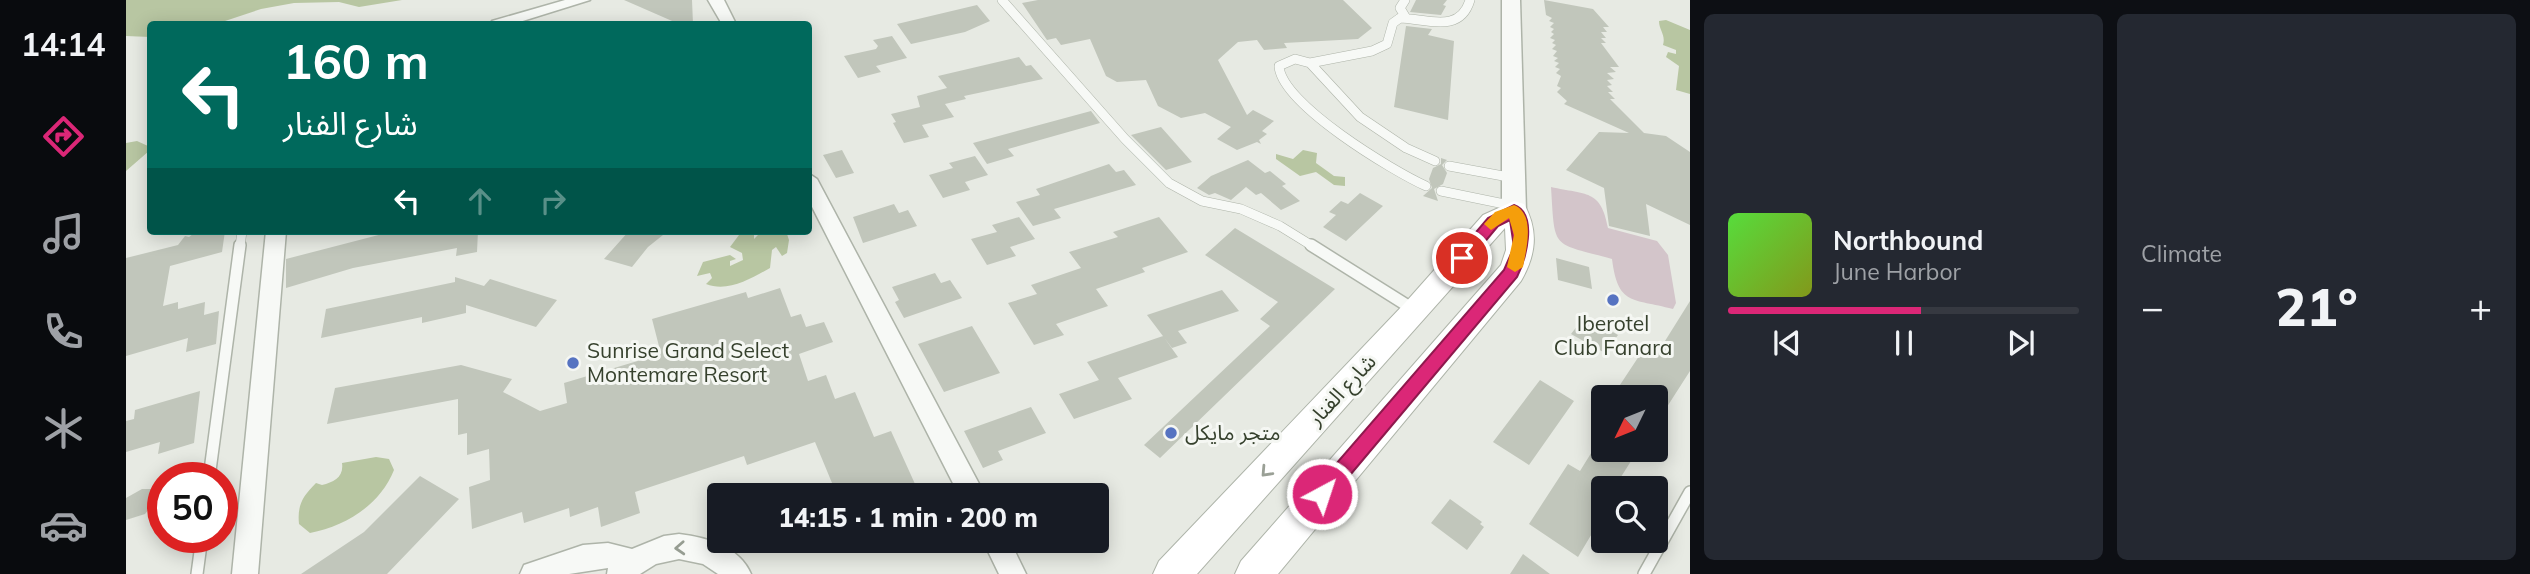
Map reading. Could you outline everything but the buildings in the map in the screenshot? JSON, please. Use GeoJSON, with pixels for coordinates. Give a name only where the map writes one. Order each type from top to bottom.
{"type":"FeatureCollection","features":[{"type":"Feature","properties":{"kind":"main road","name":"شارع الفنار"},"geometry":{"type":"LineString","coordinates":[[1172,574],[1416,311],[1493,222],[1514,208]]}},
{"type":"Feature","properties":{"kind":"main road"},"geometry":{"type":"LineString","coordinates":[[1254,574],[1511,273],[1521,247],[1522,235],[1514,208]]}},
{"type":"Feature","properties":{"kind":"street"},"geometry":{"type":"LineString","coordinates":[[508,21],[582,0]]}},
{"type":"Feature","properties":{"kind":"street"},"geometry":{"type":"LineString","coordinates":[[716,0],[727,21]]}},
{"type":"Feature","properties":{"kind":"street"},"geometry":{"type":"LineString","coordinates":[[1511,0],[1514,208]]}},
{"type":"Feature","properties":{"kind":"street"},"geometry":{"type":"LineString","coordinates":[[812,187],[966,483]]}},
{"type":"Feature","properties":{"kind":"street"},"geometry":{"type":"LineString","coordinates":[[244,574],[276,235]]}},
{"type":"Feature","properties":{"kind":"street"},"geometry":{"type":"LineString","coordinates":[[533,574],[587,555],[610,555],[627,568],[657,551],[680,546],[703,549],[722,558],[738,574]]}},
{"type":"Feature","properties":{"kind":"street"},"geometry":{"type":"LineString","coordinates":[[1002,553],[1013,574]]}},
{"type":"Feature","properties":{"kind":"lane"},"geometry":{"type":"LineString","coordinates":[[1002,0],[1125,139],[1170,183],[1202,201],[1241,209],[1280,226],[1416,311]]}},
{"type":"Feature","properties":{"kind":"lane"},"geometry":{"type":"LineString","coordinates":[[1405,0],[1400,8],[1406,18]]}},
{"type":"Feature","properties":{"kind":"lane"},"geometry":{"type":"LineString","coordinates":[[1426,186],[1343,137],[1303,102],[1279,71],[1279,66],[1295,59],[1310,63],[1372,51],[1387,44],[1394,23],[1406,18],[1444,24],[1465,14],[1470,0]]}},
{"type":"Feature","properties":{"kind":"lane"},"geometry":{"type":"LineString","coordinates":[[1310,63],[1360,117],[1406,148],[1435,161]]}},
{"type":"Feature","properties":{"kind":"lane"},"geometry":{"type":"LineString","coordinates":[[1449,166],[1514,177]]}},
{"type":"Feature","properties":{"kind":"lane"},"geometry":{"type":"LineString","coordinates":[[1441,191],[1514,208]]}},
{"type":"Feature","properties":{"kind":"lane"},"geometry":{"type":"LineString","coordinates":[[211,462],[241,235]]}},
{"type":"Feature","properties":{"kind":"lane"},"geometry":{"type":"LineString","coordinates":[[1644,574],[1686,510],[1690,492]]}},
{"type":"Feature","properties":{"kind":"lane"},"geometry":{"type":"LineString","coordinates":[[197,574],[200,553]]}},
{"type":"Feature","properties":{"kind":"shaded area"},"geometry":{"type":"Polygon","coordinates":[[[126,0],[402,0],[359,7],[339,2],[294,3],[261,9],[225,21],[147,21],[147,37],[126,36],[126,0]]]}},
{"type":"Feature","properties":{"kind":"shaded area"},"geometry":{"type":"Polygon","coordinates":[[[1666,20],[1690,30],[1690,94],[1676,90],[1679,66],[1666,57],[1668,52],[1676,54],[1676,50],[1663,45],[1664,38],[1659,24],[1659,21],[1666,20]]]}},
{"type":"Feature","properties":{"kind":"shaded area"},"geometry":{"type":"Polygon","coordinates":[[[137,141],[147,146],[147,153],[126,171],[126,143],[137,141]]]}},
{"type":"Feature","properties":{"kind":"shaded area"},"geometry":{"type":"Polygon","coordinates":[[[1303,150],[1317,153],[1316,163],[1334,176],[1345,177],[1345,186],[1334,185],[1316,172],[1300,176],[1276,159],[1276,154],[1293,159],[1303,150]]]}},
{"type":"Feature","properties":{"kind":"shaded area"},"geometry":{"type":"Polygon","coordinates":[[[1551,187],[1583,193],[1596,200],[1605,215],[1608,228],[1657,241],[1668,255],[1676,303],[1673,309],[1629,298],[1618,285],[1612,259],[1577,250],[1560,241],[1554,223],[1551,187]]]}},
{"type":"Feature","properties":{"kind":"shaded area"},"geometry":{"type":"Polygon","coordinates":[[[739,235],[754,235],[754,239],[758,235],[787,235],[789,240],[787,253],[782,256],[776,247],[772,250],[770,268],[756,276],[731,286],[706,284],[712,278],[710,273],[697,276],[703,262],[730,255],[736,259],[730,261],[730,266],[743,260],[742,253],[730,247],[739,235]]]}},
{"type":"Feature","properties":{"kind":"shaded area"},"geometry":{"type":"Polygon","coordinates":[[[376,457],[389,459],[394,470],[380,494],[371,503],[349,519],[323,530],[310,533],[299,524],[302,501],[316,483],[322,485],[337,478],[342,463],[376,457]]]}},
{"type":"Feature","properties":{"kind":"slow traffic"},"geometry":{"type":"LineString","coordinates":[[1491,224],[1500,216],[1514,211],[1522,235],[1515,267]]}},
{"type":"Feature","properties":{"kind":"place","name":"Iberotel Club Fanara"},"geometry":{"type":"Point","coordinates":[1613,300]}},
{"type":"Feature","properties":{"kind":"place","name":"Sunrise Grand Select Montemare Resort"},"geometry":{"type":"Point","coordinates":[573,363]}},
{"type":"Feature","properties":{"kind":"place","name":"متجر مايكل"},"geometry":{"type":"Point","coordinates":[1171,433]}},
{"type":"Feature","properties":{"kind":"route"},"geometry":{"type":"LineString","coordinates":[[1322,494],[1516,266],[1522,235],[1514,211],[1493,222],[1462,258]]}}]}
